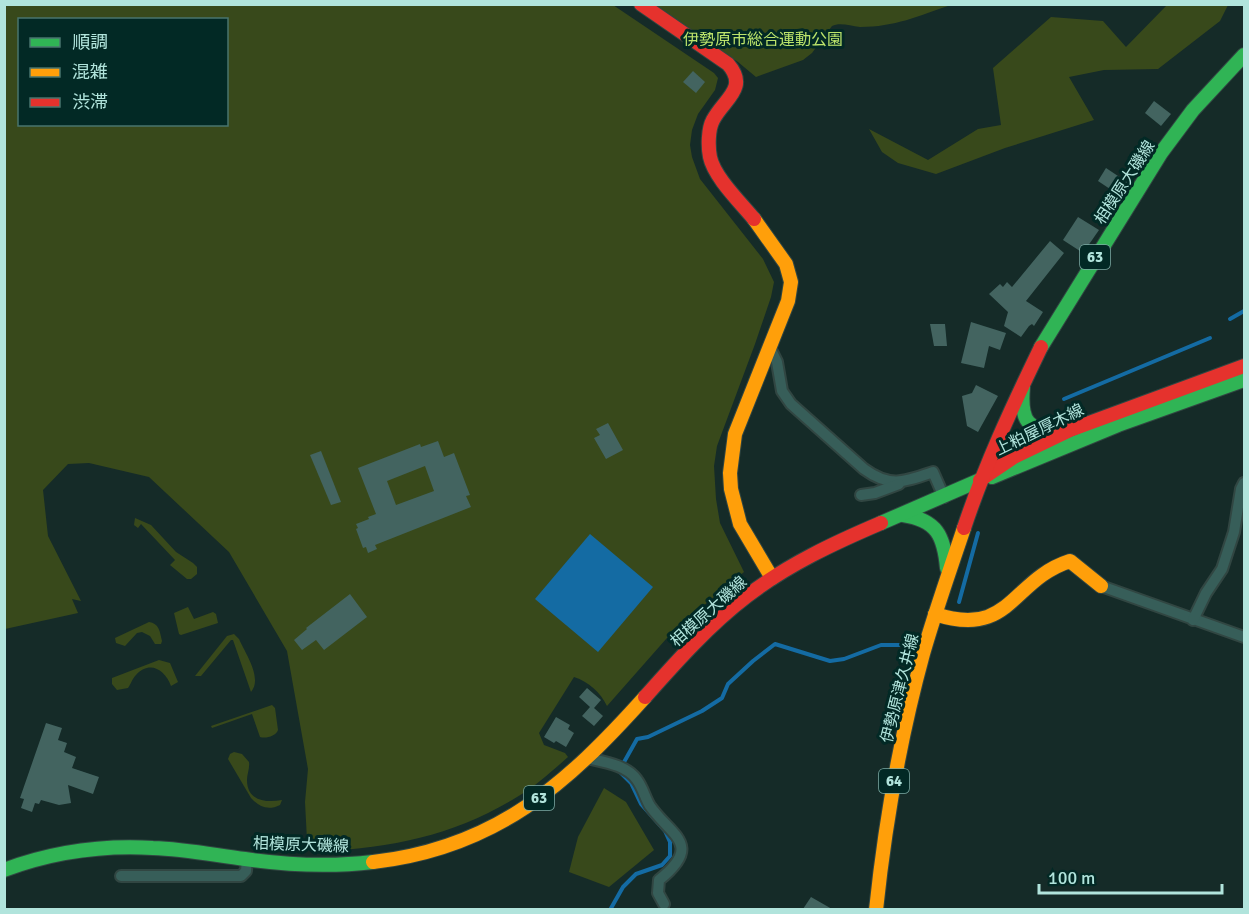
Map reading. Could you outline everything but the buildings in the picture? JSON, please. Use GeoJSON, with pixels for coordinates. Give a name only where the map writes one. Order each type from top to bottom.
{"type":"FeatureCollection","features":[{"type":"Feature","properties":{"kind":"main road"},"geometry":{"type":"LineString","coordinates":[[641,4],[728,64],[735,72],[736,88],[713,120],[708,149],[716,171],[772,242],[790,273],[788,301],[735,434],[730,473],[731,489],[740,524],[772,578]]}},
{"type":"Feature","properties":{"kind":"main road","name":"相模原大磯線"},"geometry":{"type":"LineString","coordinates":[[4,870],[40,858],[124,847],[174,849],[247,859],[329,865],[383,862],[430,851],[475,834],[522,811],[561,782],[587,758],[683,654],[722,618],[772,578],[841,542],[980,480],[1025,378],[1071,295],[1161,153],[1193,110],[1245,55]]}},
{"type":"Feature","properties":{"kind":"main road","name":"上粕屋厚木線"},"geometry":{"type":"LineString","coordinates":[[980,480],[1005,461],[1073,429],[1211,376],[1245,366]]}},
{"type":"Feature","properties":{"kind":"main road"},"geometry":{"type":"LineString","coordinates":[[1025,378],[1021,402],[1025,420],[1041,431],[1073,429]]}},
{"type":"Feature","properties":{"kind":"main road","name":"上粕屋厚木線"},"geometry":{"type":"LineString","coordinates":[[980,480],[999,475],[1118,425],[1245,380]]}},
{"type":"Feature","properties":{"kind":"main road","name":"伊勢原津久井線"},"geometry":{"type":"LineString","coordinates":[[876,909],[893,782],[923,654],[980,480]]}},
{"type":"Feature","properties":{"kind":"main road"},"geometry":{"type":"LineString","coordinates":[[903,515],[918,517],[938,531],[946,548],[948,574]]}},
{"type":"Feature","properties":{"kind":"main road"},"geometry":{"type":"LineString","coordinates":[[935,614],[962,621],[978,621],[994,616],[1007,609],[1048,570],[1060,563],[1071,561],[1101,586]]}},
{"type":"Feature","properties":{"kind":"street"},"geometry":{"type":"LineString","coordinates":[[770,348],[777,362],[782,391],[791,404],[875,477],[885,481],[902,482]]}},
{"type":"Feature","properties":{"kind":"street"},"geometry":{"type":"LineString","coordinates":[[861,495],[875,493],[933,472],[944,497]]}},
{"type":"Feature","properties":{"kind":"street"},"geometry":{"type":"LineString","coordinates":[[1193,620],[1206,593],[1222,569],[1234,532],[1241,489],[1245,483]]}},
{"type":"Feature","properties":{"kind":"street"},"geometry":{"type":"LineString","coordinates":[[1101,586],[1245,637]]}},
{"type":"Feature","properties":{"kind":"street"},"geometry":{"type":"LineString","coordinates":[[587,758],[626,770],[637,780],[650,806],[681,841],[680,855],[673,869],[659,880],[658,894],[664,904]]}},
{"type":"Feature","properties":{"kind":"street"},"geometry":{"type":"LineString","coordinates":[[121,876],[241,876],[246,871],[247,859]]}},
{"type":"Feature","properties":{"kind":"green space"},"geometry":{"type":"Polygon","coordinates":[[[4,5],[613,5],[714,73],[718,78],[715,90],[698,114],[692,130],[690,145],[692,157],[700,179],[763,259],[774,282],[755,344],[717,446],[714,466],[720,523],[744,572],[674,630],[607,706],[594,688],[574,677],[539,733],[544,745],[565,753],[568,757],[524,793],[494,810],[448,830],[399,842],[323,851],[321,841],[307,840],[305,802],[308,769],[287,651],[229,552],[149,477],[89,463],[68,464],[43,490],[48,536],[81,601],[72,599],[78,613],[5,629],[4,5]]]}},
{"type":"Feature","properties":{"kind":"green space","name":"伊勢原市総合運動公園"},"geometry":{"type":"Polygon","coordinates":[[[654,5],[951,5],[906,20],[873,27],[842,24],[832,26],[812,53],[803,60],[756,77],[738,62],[654,5]]]}},
{"type":"Feature","properties":{"kind":"green space"},"geometry":{"type":"Polygon","coordinates":[[[1167,5],[1228,5],[1220,21],[1158,69],[1104,70],[1069,77],[1094,120],[1005,148],[936,174],[898,163],[882,152],[869,129],[928,160],[978,129],[1001,125],[993,68],[1051,17],[1103,21],[1126,47],[1167,5]]]}},
{"type":"Feature","properties":{"kind":"green space"},"geometry":{"type":"Polygon","coordinates":[[[135,518],[151,525],[176,552],[197,567],[197,574],[187,579],[170,565],[175,560],[141,524],[138,528],[134,525],[135,518]]]}},
{"type":"Feature","properties":{"kind":"green space"},"geometry":{"type":"Polygon","coordinates":[[[188,607],[194,619],[213,612],[216,614],[218,623],[179,634],[174,613],[188,607]]]}},
{"type":"Feature","properties":{"kind":"green space"},"geometry":{"type":"Polygon","coordinates":[[[149,622],[155,624],[158,629],[161,644],[155,644],[150,636],[142,632],[137,633],[125,646],[116,643],[115,638],[149,622]]]}},
{"type":"Feature","properties":{"kind":"green space"},"geometry":{"type":"Polygon","coordinates":[[[234,634],[249,658],[254,673],[255,680],[251,692],[233,640],[201,676],[195,676],[227,636],[234,634]]]}},
{"type":"Feature","properties":{"kind":"green space"},"geometry":{"type":"Polygon","coordinates":[[[159,660],[170,663],[178,682],[171,686],[161,672],[147,668],[133,678],[128,688],[117,690],[112,684],[112,678],[159,660]]]}},
{"type":"Feature","properties":{"kind":"green space"},"geometry":{"type":"Polygon","coordinates":[[[272,705],[275,708],[278,730],[270,737],[260,737],[252,714],[212,728],[211,726],[272,705]]]}},
{"type":"Feature","properties":{"kind":"green space"},"geometry":{"type":"Polygon","coordinates":[[[234,752],[242,754],[249,762],[247,780],[250,792],[264,801],[282,800],[280,805],[272,808],[264,807],[251,798],[228,759],[234,752]]]}},
{"type":"Feature","properties":{"kind":"green space"},"geometry":{"type":"Polygon","coordinates":[[[604,788],[626,802],[654,850],[609,887],[569,872],[578,837],[604,788]]]}},
{"type":"Feature","properties":{"kind":"water"},"geometry":{"type":"Polygon","coordinates":[[[590,534],[653,587],[598,652],[535,599],[590,534]]]}},
{"type":"Feature","properties":{"kind":"waterway"},"geometry":{"type":"LineString","coordinates":[[1230,319],[1244,311]]}},
{"type":"Feature","properties":{"kind":"waterway"},"geometry":{"type":"LineString","coordinates":[[1064,399],[1210,338]]}},
{"type":"Feature","properties":{"kind":"waterway"},"geometry":{"type":"LineString","coordinates":[[959,602],[978,533]]}},
{"type":"Feature","properties":{"kind":"waterway"},"geometry":{"type":"LineString","coordinates":[[610,910],[623,887],[636,874],[662,865],[670,856],[670,842],[665,831],[641,804],[631,783],[619,771],[637,739],[648,737],[702,711],[722,698],[728,684],[775,644],[830,661],[844,659],[881,645],[914,645]]}},
{"type":"Feature","properties":{"kind":"traffic: fast"},"geometry":{"type":"LineString","coordinates":[[1041,347],[1161,153],[1193,110],[1244,55]]}},
{"type":"Feature","properties":{"kind":"traffic: fast"},"geometry":{"type":"LineString","coordinates":[[992,477],[1118,425],[1244,380]]}},
{"type":"Feature","properties":{"kind":"traffic: fast"},"geometry":{"type":"LineString","coordinates":[[1023,387],[1023,408],[1028,422],[1041,429],[1062,430]]}},
{"type":"Feature","properties":{"kind":"traffic: fast"},"geometry":{"type":"LineString","coordinates":[[881,523],[980,480]]}},
{"type":"Feature","properties":{"kind":"traffic: fast"},"geometry":{"type":"LineString","coordinates":[[903,515],[924,521],[937,531],[944,547],[947,568]]}},
{"type":"Feature","properties":{"kind":"traffic: fast"},"geometry":{"type":"LineString","coordinates":[[4,870],[59,854],[134,847],[293,864],[373,862]]}},
{"type":"Feature","properties":{"kind":"traffic: slow"},"geometry":{"type":"LineString","coordinates":[[754,219],[786,264],[791,282],[788,301],[735,434],[730,473],[731,489],[740,524],[772,578]]}},
{"type":"Feature","properties":{"kind":"traffic: slow"},"geometry":{"type":"LineString","coordinates":[[876,910],[889,813],[907,717],[928,638],[964,528]]}},
{"type":"Feature","properties":{"kind":"traffic: slow"},"geometry":{"type":"LineString","coordinates":[[935,614],[960,620],[980,619],[996,613],[1050,570],[1070,561],[1101,586]]}},
{"type":"Feature","properties":{"kind":"traffic: slow"},"geometry":{"type":"LineString","coordinates":[[373,862],[417,854],[456,843],[493,827],[526,807],[587,758],[645,697]]}},
{"type":"Feature","properties":{"kind":"traffic: jam"},"geometry":{"type":"LineString","coordinates":[[641,4],[728,64],[734,72],[735,87],[711,124],[709,153],[722,181],[754,219]]}},
{"type":"Feature","properties":{"kind":"traffic: jam"},"geometry":{"type":"LineString","coordinates":[[964,528],[999,436],[1041,347]]}},
{"type":"Feature","properties":{"kind":"traffic: jam"},"geometry":{"type":"LineString","coordinates":[[980,480],[1014,457],[1070,430],[1244,366]]}},
{"type":"Feature","properties":{"kind":"traffic: jam"},"geometry":{"type":"LineString","coordinates":[[645,697],[706,631],[747,596],[778,574],[811,555],[881,523]]}}]}
